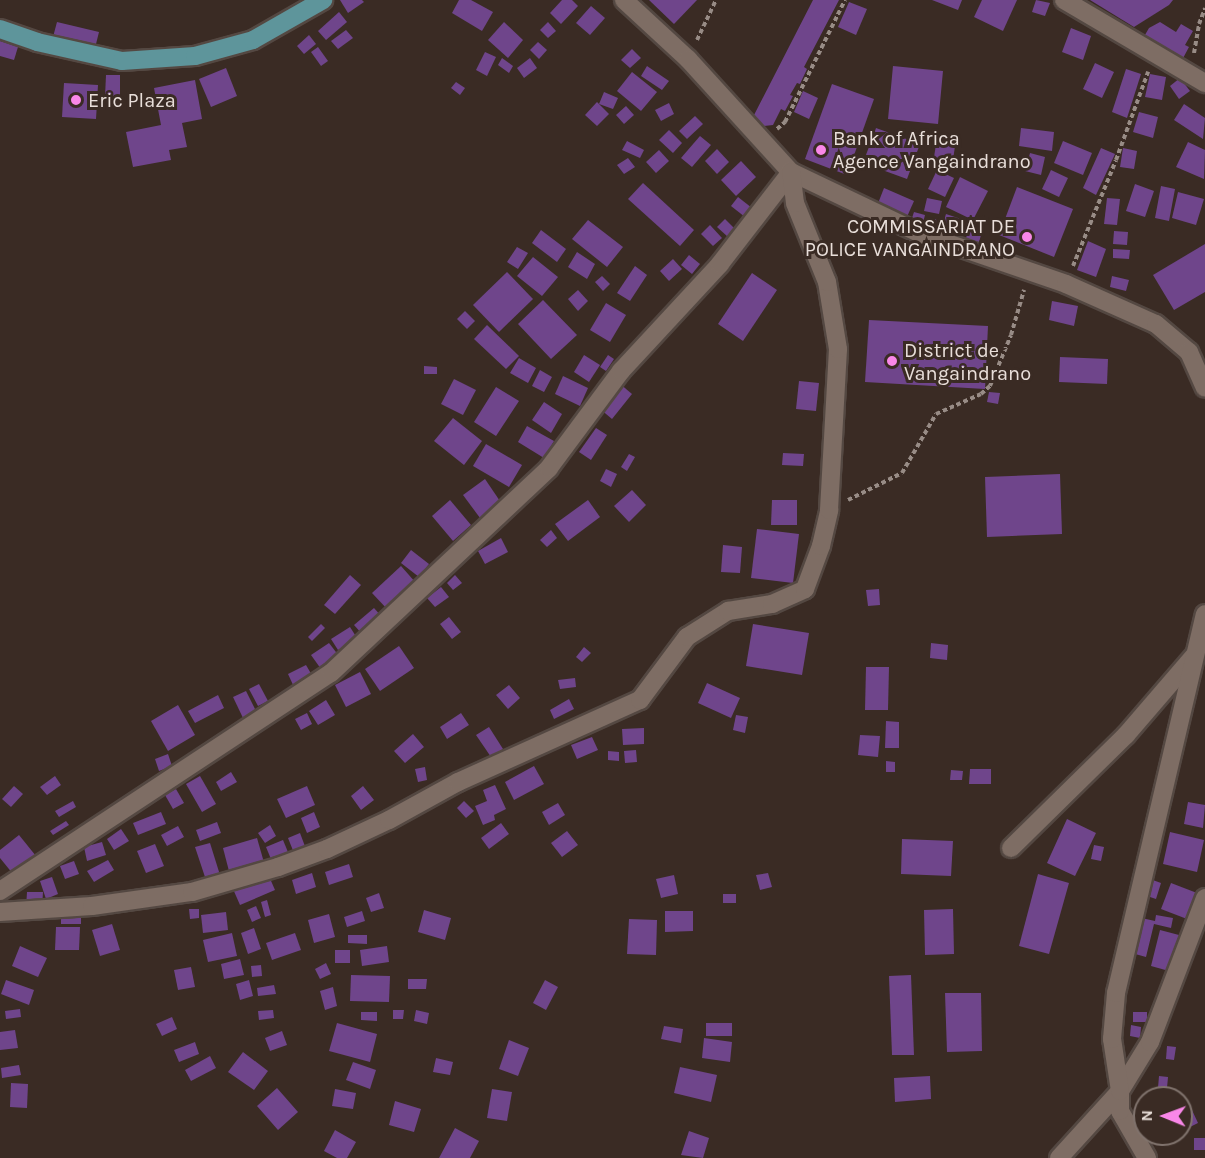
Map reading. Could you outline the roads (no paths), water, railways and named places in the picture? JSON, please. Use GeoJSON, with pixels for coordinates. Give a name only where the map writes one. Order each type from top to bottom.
{"type":"FeatureCollection","features":[{"type":"Feature","properties":{"kind":"main road"},"geometry":{"type":"LineString","coordinates":[[0,29],[37,42],[122,61],[195,56],[253,40],[323,0]]}},
{"type":"Feature","properties":{"kind":"street"},"geometry":{"type":"LineString","coordinates":[[624,0],[688,59],[791,172],[921,234],[1066,284],[1156,324],[1189,352],[1205,388]]}},
{"type":"Feature","properties":{"kind":"street"},"geometry":{"type":"LineString","coordinates":[[1064,0],[1198,79]]}},
{"type":"Feature","properties":{"kind":"street"},"geometry":{"type":"LineString","coordinates":[[0,912],[92,906],[192,892],[278,867],[327,849],[389,820],[458,782],[640,700],[687,637],[728,611],[772,604],[805,588],[821,546],[829,510],[838,349],[827,282],[795,203],[791,172]]}},
{"type":"Feature","properties":{"kind":"street"},"geometry":{"type":"LineString","coordinates":[[0,891],[331,673],[549,468],[621,371],[720,264],[791,172]]}},
{"type":"Feature","properties":{"kind":"street"},"geometry":{"type":"LineString","coordinates":[[1147,1158],[1120,1111],[1120,1091],[1112,1039],[1116,993],[1205,614]]}},
{"type":"Feature","properties":{"kind":"street"},"geometry":{"type":"LineString","coordinates":[[1011,848],[1126,735],[1195,655]]}},
{"type":"Feature","properties":{"kind":"street"},"geometry":{"type":"LineString","coordinates":[[1059,1158],[1120,1091],[1150,1042],[1205,898]]}},
{"type":"Feature","properties":{"kind":"place","name":"Eric Plaza"},"geometry":{"type":"Point","coordinates":[76,100]}},
{"type":"Feature","properties":{"kind":"place","name":"Bank of Africa Agence Vangaindrano"},"geometry":{"type":"Point","coordinates":[821,150]}},
{"type":"Feature","properties":{"kind":"place","name":"COMMISSARIAT DE POLICE VANGAINDRANO"},"geometry":{"type":"Point","coordinates":[1027,237]}},
{"type":"Feature","properties":{"kind":"place","name":"District de Vangaindrano"},"geometry":{"type":"Point","coordinates":[892,361]}}]}
